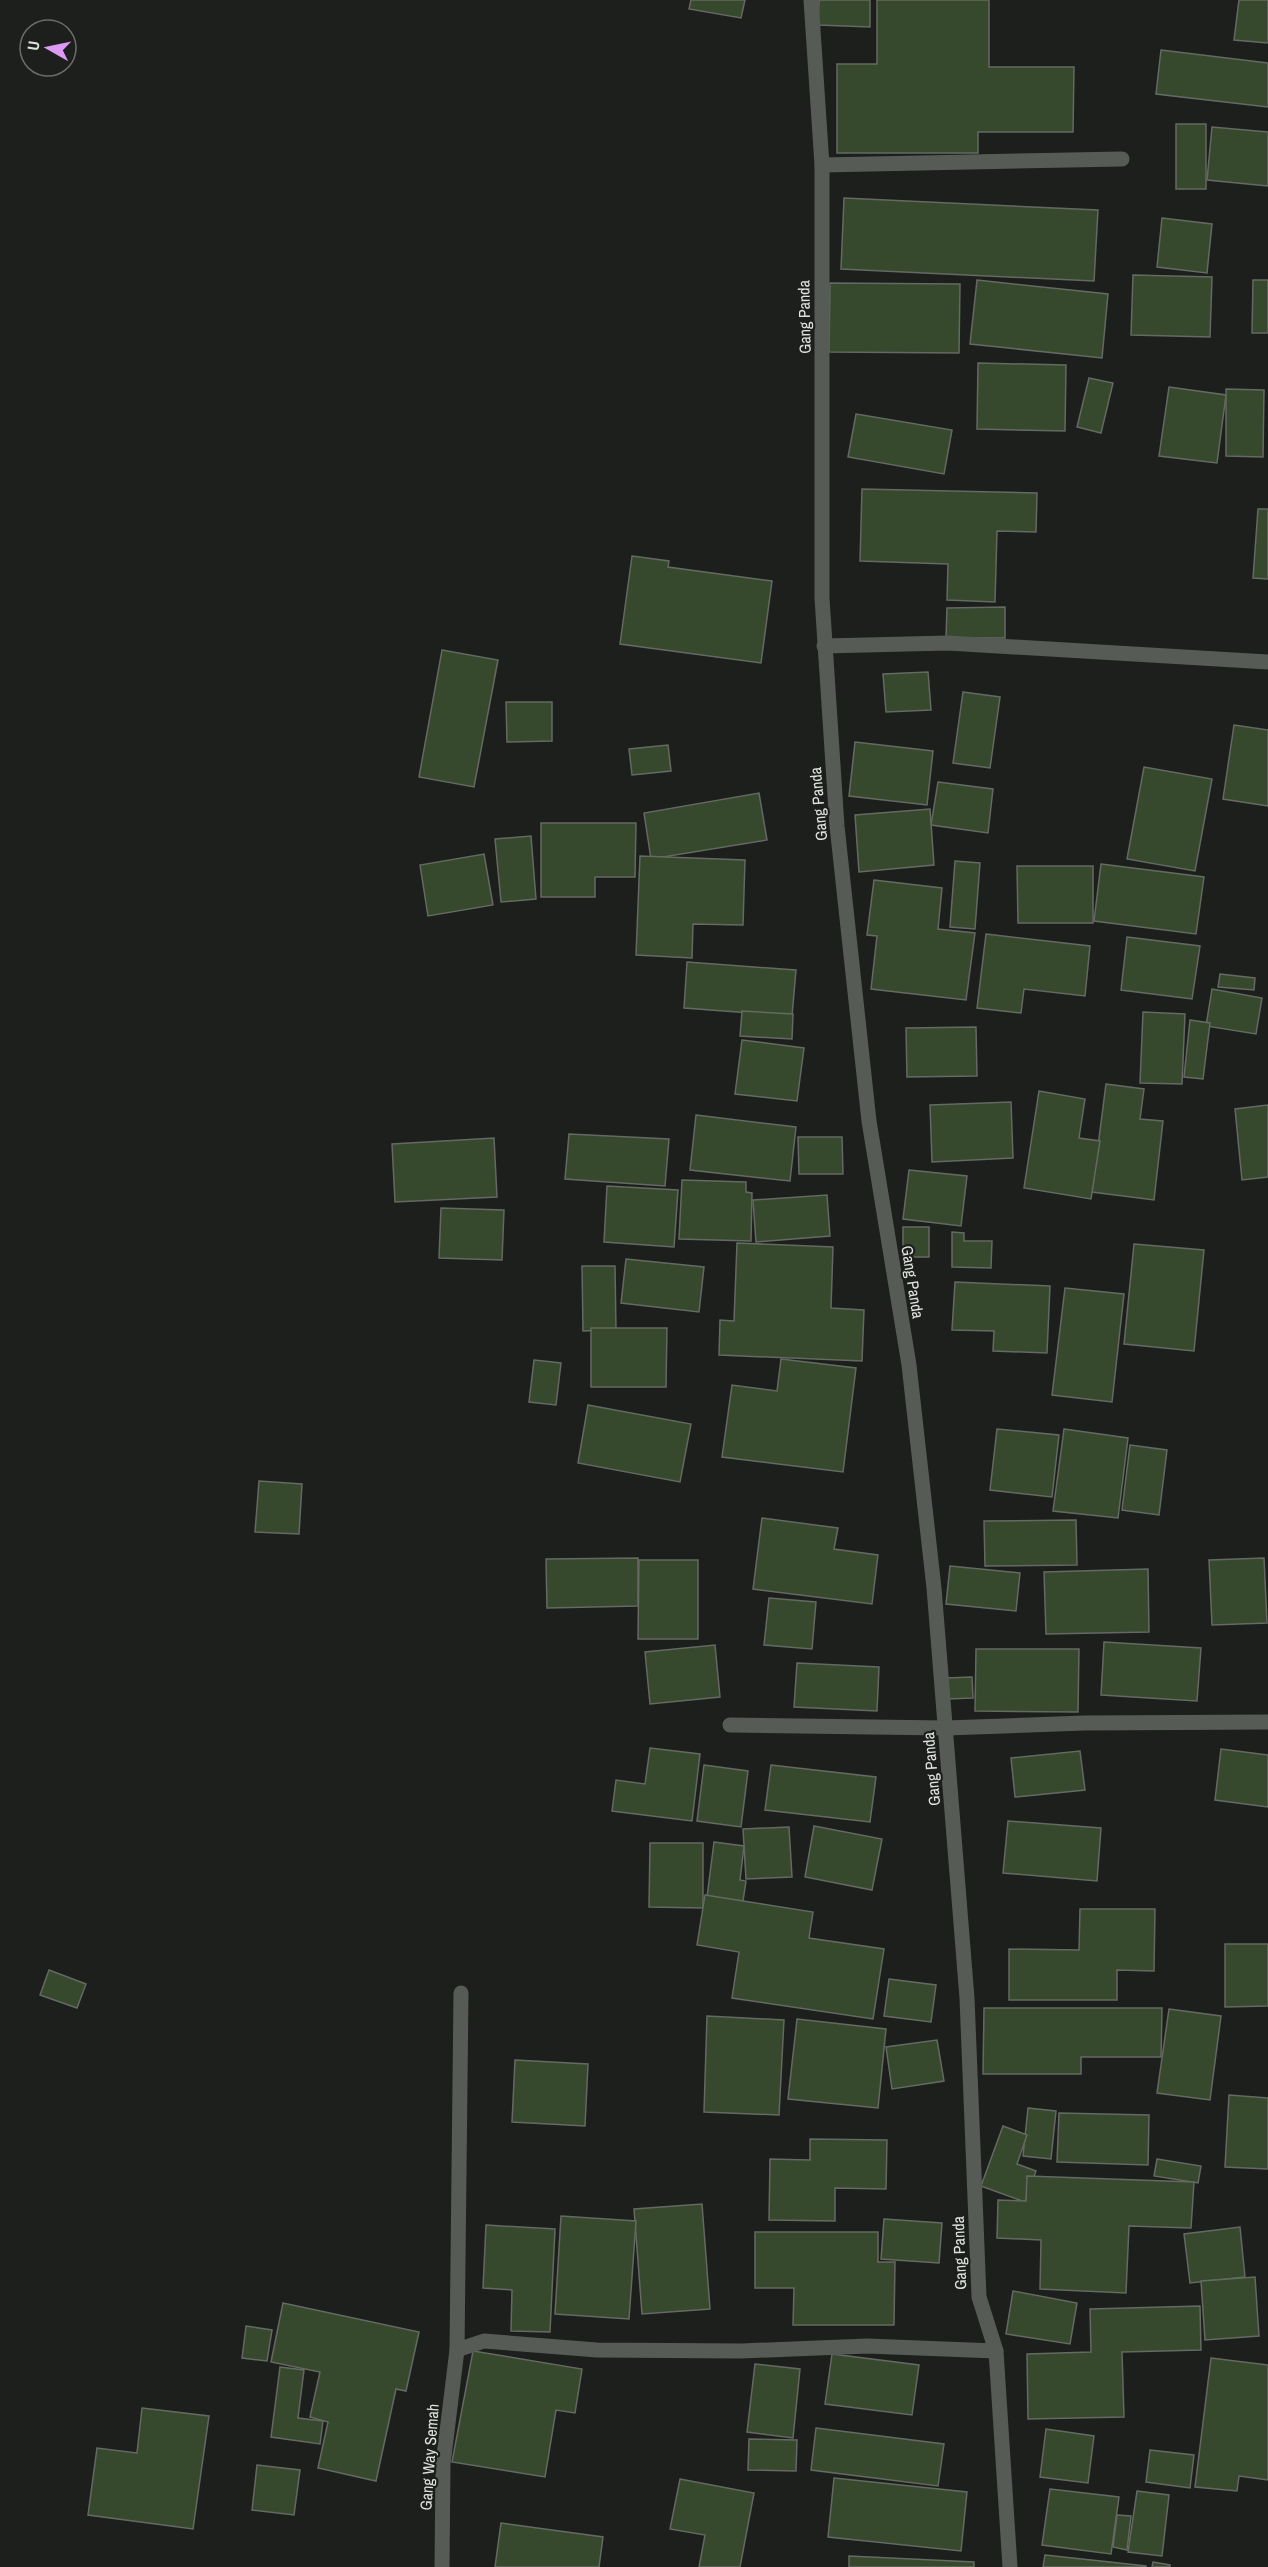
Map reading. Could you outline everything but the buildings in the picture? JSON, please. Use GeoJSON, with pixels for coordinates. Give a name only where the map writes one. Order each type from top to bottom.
{"type":"FeatureCollection","features":[{"type":"Feature","properties":{"kind":"street","name":"Gang Panda"},"geometry":{"type":"LineString","coordinates":[[811,0],[822,165],[822,598],[837,826],[867,1109],[909,1365],[934,1588],[968,1998],[979,2297],[996,2351],[1010,2567]]}},
{"type":"Feature","properties":{"kind":"street"},"geometry":{"type":"LineString","coordinates":[[822,165],[1122,159]]}},
{"type":"Feature","properties":{"kind":"street"},"geometry":{"type":"LineString","coordinates":[[824,646],[948,643],[1268,662]]}},
{"type":"Feature","properties":{"kind":"street"},"geometry":{"type":"LineString","coordinates":[[730,1725],[946,1728],[1084,1723],[1268,1722]]}},
{"type":"Feature","properties":{"kind":"street","name":"Gang Way Semah"},"geometry":{"type":"LineString","coordinates":[[442,2567],[443,2464],[457,2350],[461,1993]]}},
{"type":"Feature","properties":{"kind":"street"},"geometry":{"type":"LineString","coordinates":[[457,2350],[484,2341],[597,2350],[741,2350],[867,2346],[996,2351]]}}]}
